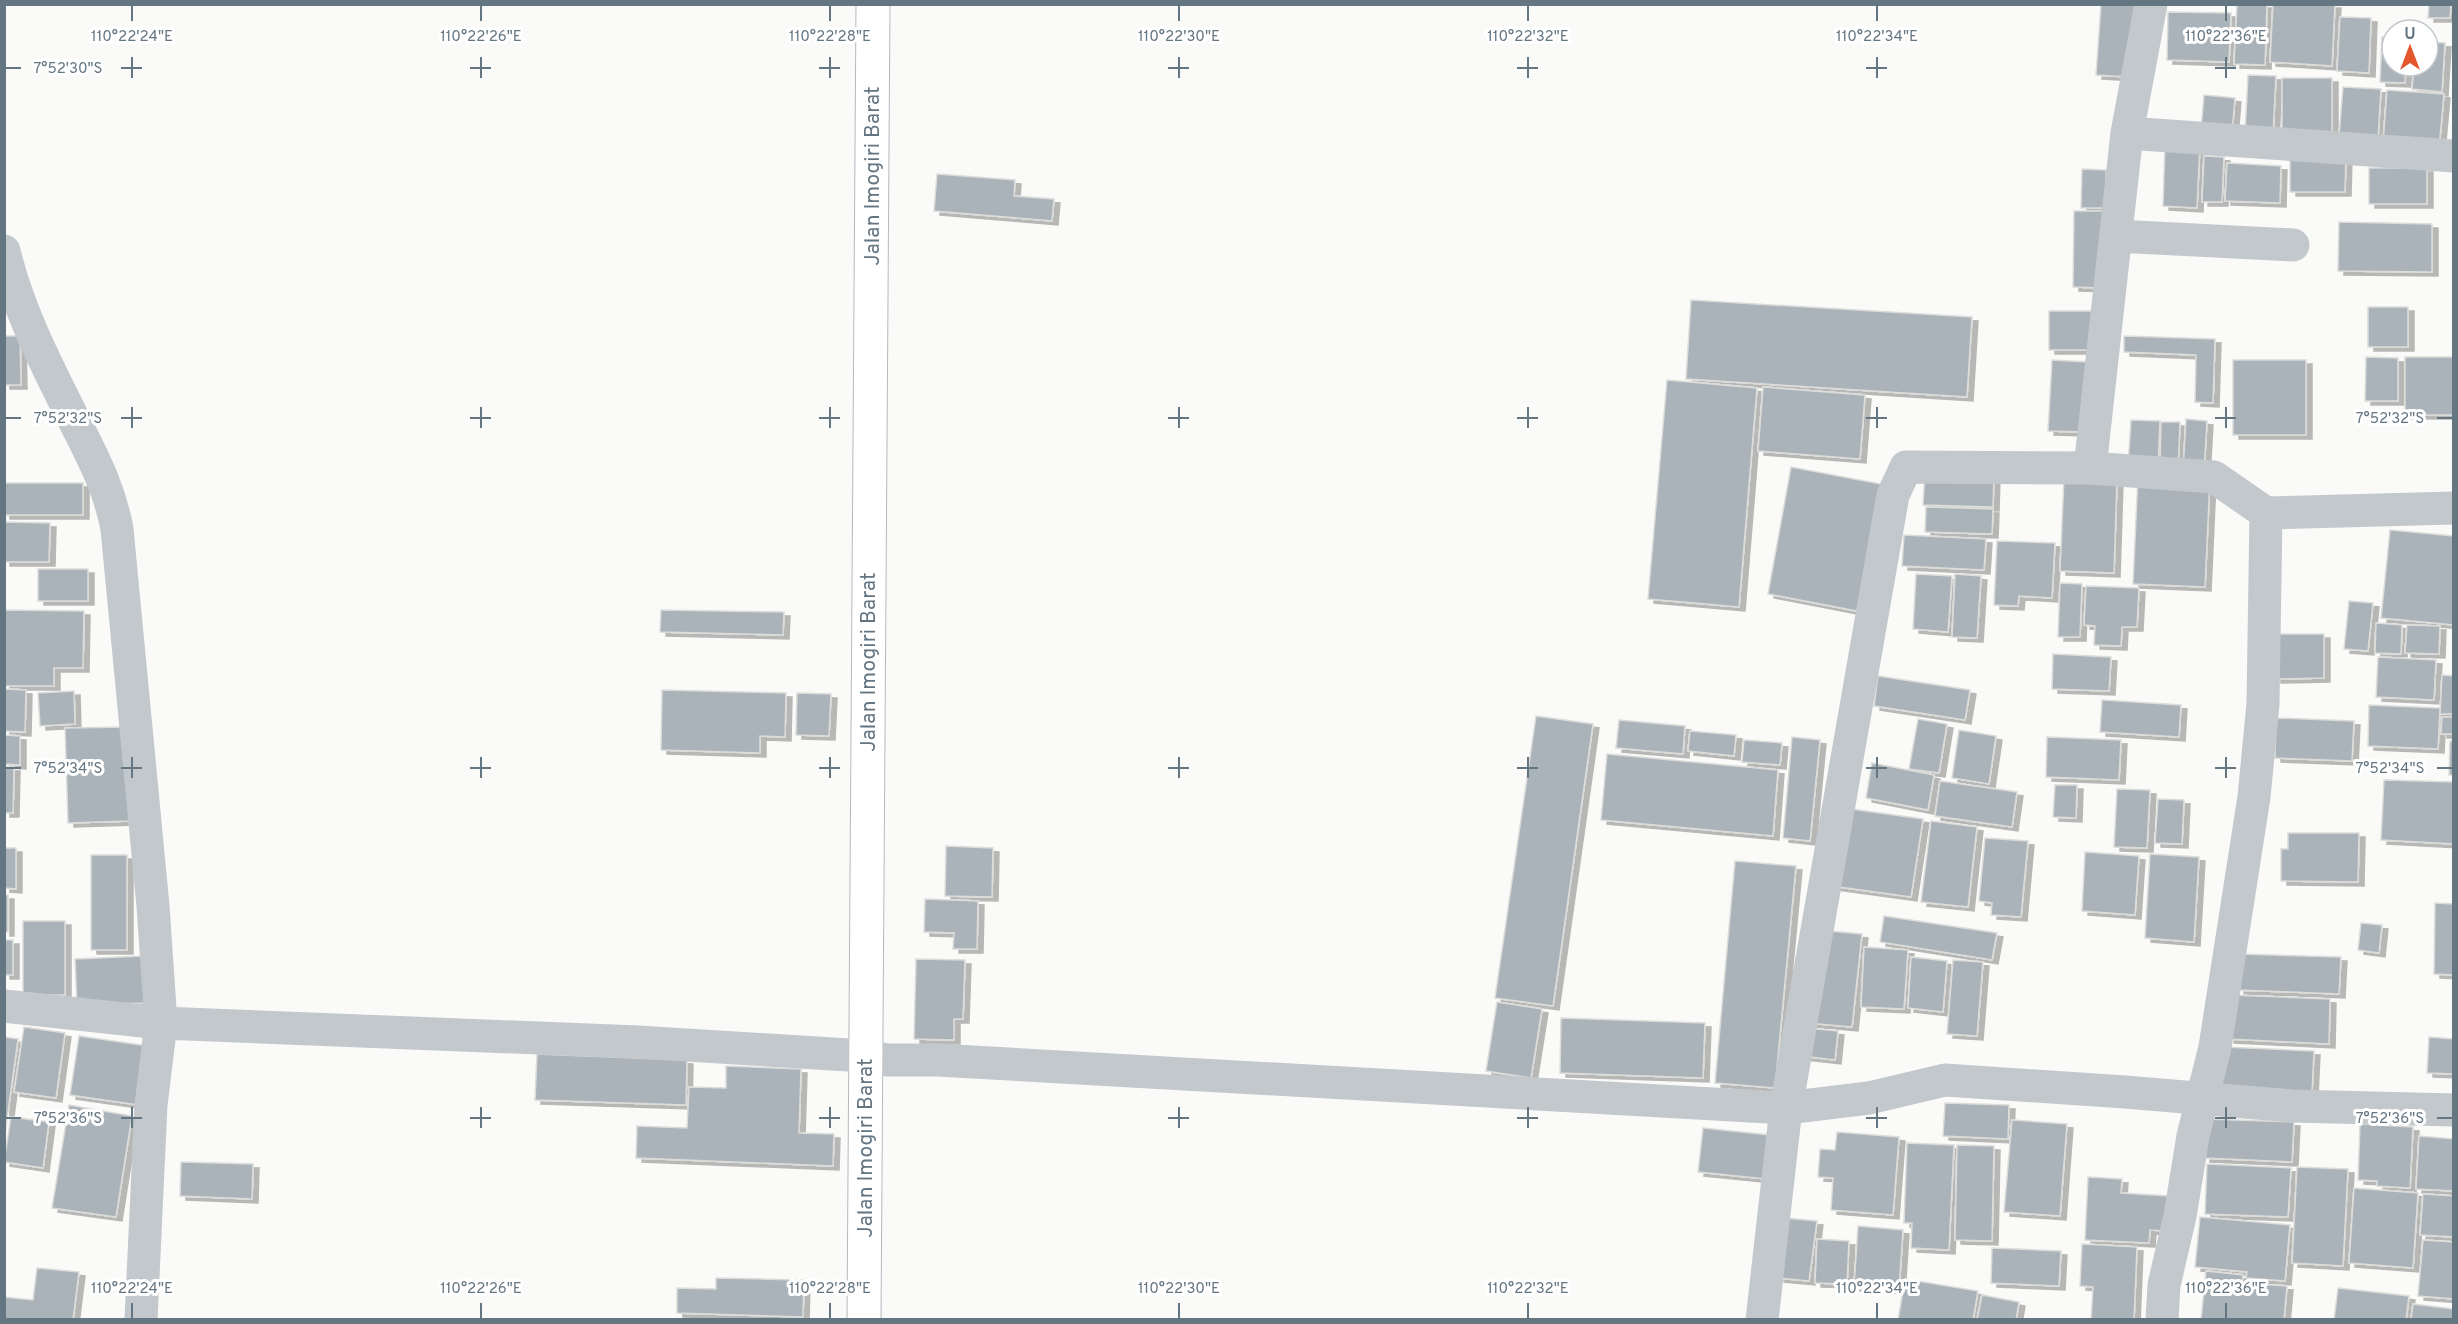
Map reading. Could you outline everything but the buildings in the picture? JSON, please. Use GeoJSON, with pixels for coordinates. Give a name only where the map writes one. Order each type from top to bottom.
{"type":"FeatureCollection","features":[{"type":"Feature","properties":{"kind":"main road","name":"Jalan Imogiri Barat"},"geometry":{"type":"LineString","coordinates":[[864,1320],[877,1058],[873,4]]}},
{"type":"Feature","properties":{"kind":"street"},"geometry":{"type":"LineString","coordinates":[[2090,468],[2127,133],[2151,4]]}},
{"type":"Feature","properties":{"kind":"street"},"geometry":{"type":"LineString","coordinates":[[2127,133],[2454,156]]}},
{"type":"Feature","properties":{"kind":"street"},"geometry":{"type":"LineString","coordinates":[[2116,236],[2294,245]]}},
{"type":"Feature","properties":{"kind":"street"},"geometry":{"type":"LineString","coordinates":[[4,251],[11,278],[37,344],[109,492],[120,557],[144,799],[161,1023],[151,1106],[141,1320]]}},
{"type":"Feature","properties":{"kind":"street"},"geometry":{"type":"LineString","coordinates":[[1762,1320],[1786,1108],[1893,495],[1906,466],[2090,468],[2214,477],[2266,513],[2454,508]]}},
{"type":"Feature","properties":{"kind":"street"},"geometry":{"type":"LineString","coordinates":[[2162,1320],[2164,1285],[2180,1216],[2200,1100],[2215,1047],[2254,797],[2263,704],[2266,513]]}},
{"type":"Feature","properties":{"kind":"street"},"geometry":{"type":"LineString","coordinates":[[4,1006],[161,1023],[626,1041],[877,1058],[1786,1108],[1869,1098],[1945,1080],[2292,1106],[2454,1110]]}}]}
